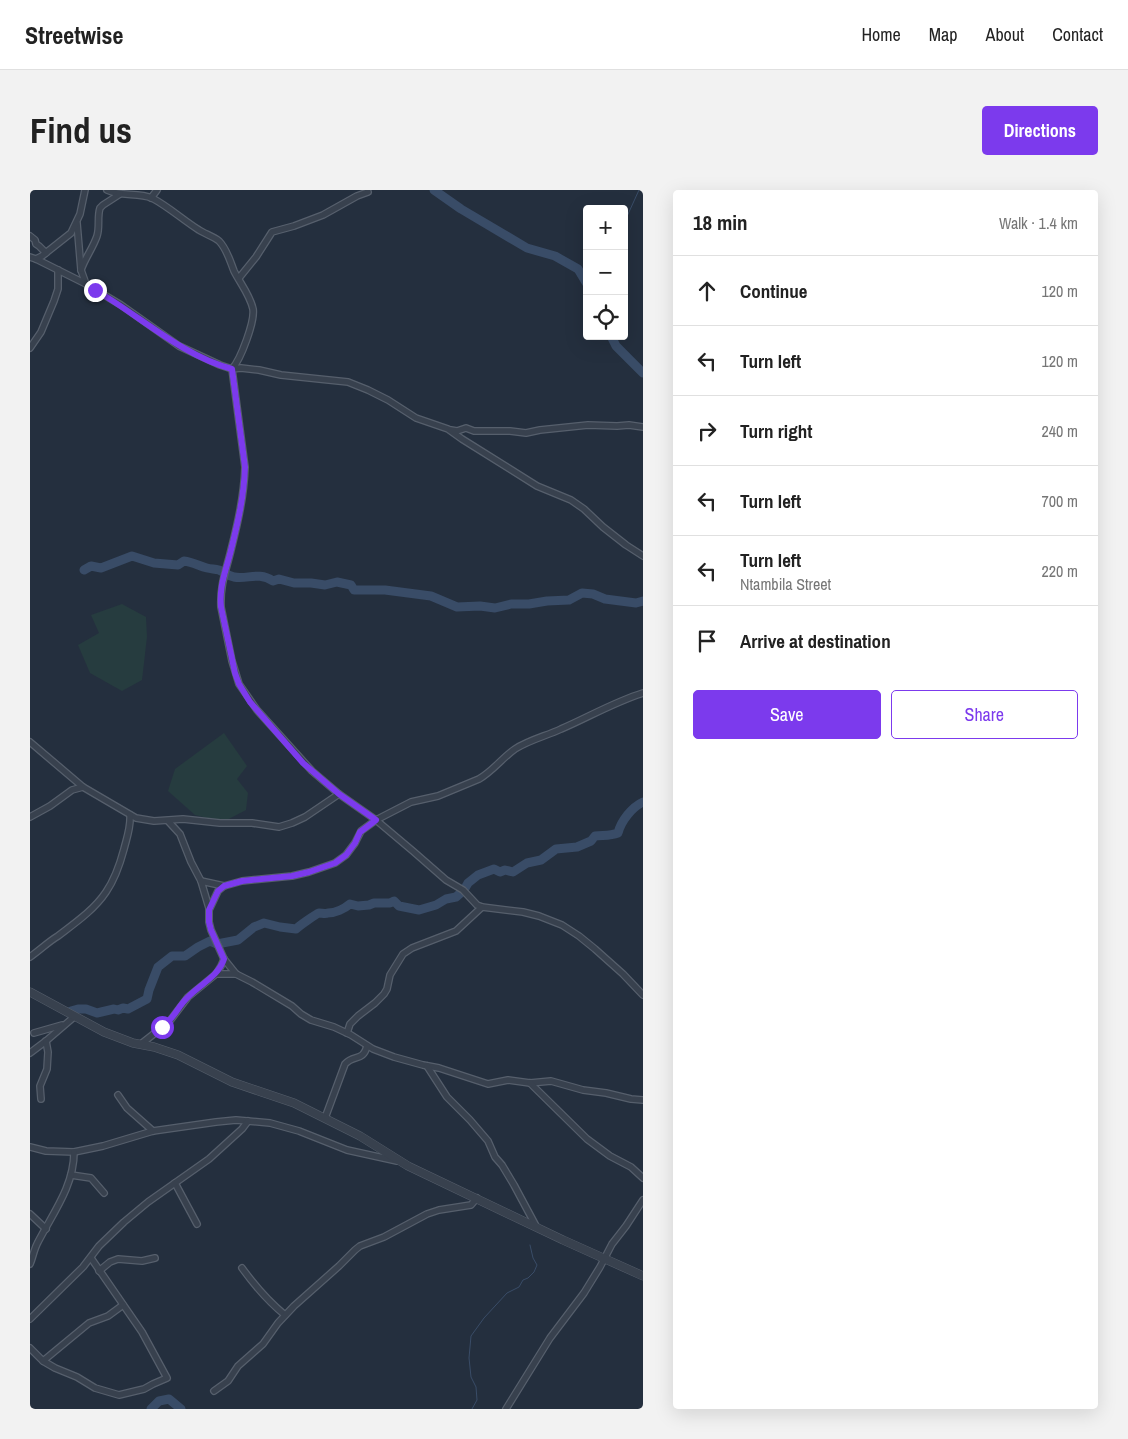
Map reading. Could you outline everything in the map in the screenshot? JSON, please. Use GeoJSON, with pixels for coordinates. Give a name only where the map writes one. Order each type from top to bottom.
{"type":"FeatureCollection","features":[{"type":"Feature","properties":{"kind":"street"},"geometry":{"type":"LineString","coordinates":[[33,258],[46,253],[71,233],[77,220],[85,190]]}},
{"type":"Feature","properties":{"kind":"street"},"geometry":{"type":"LineString","coordinates":[[107,190],[120,194],[134,194],[151,198],[218,240],[228,255],[251,303],[253,316],[243,350],[237,364],[232,369]]}},
{"type":"Feature","properties":{"kind":"street"},"geometry":{"type":"LineString","coordinates":[[151,198],[157,190]]}},
{"type":"Feature","properties":{"kind":"street"},"geometry":{"type":"LineString","coordinates":[[239,278],[256,257],[272,232],[294,226],[323,214],[368,192]]}},
{"type":"Feature","properties":{"kind":"street"},"geometry":{"type":"LineString","coordinates":[[82,270],[84,261],[97,235],[100,208],[120,194]]}},
{"type":"Feature","properties":{"kind":"street"},"geometry":{"type":"LineString","coordinates":[[77,220],[82,270],[86,284]]}},
{"type":"Feature","properties":{"kind":"street"},"geometry":{"type":"LineString","coordinates":[[30,236],[46,253]]}},
{"type":"Feature","properties":{"kind":"street"},"geometry":{"type":"LineString","coordinates":[[33,258],[86,284],[121,305],[179,346],[204,358],[232,369],[259,370],[281,375],[348,382],[368,390],[416,418],[448,430],[537,486],[571,500],[584,508],[603,527],[626,545],[643,556]]}},
{"type":"Feature","properties":{"kind":"street"},"geometry":{"type":"LineString","coordinates":[[30,348],[41,332],[54,301],[58,288],[58,270]]}},
{"type":"Feature","properties":{"kind":"street"},"geometry":{"type":"LineString","coordinates":[[232,369],[245,478],[242,503],[224,573],[220,598],[235,673],[246,695],[303,763],[339,794],[376,820],[446,880],[463,890],[473,902],[482,907],[539,916],[562,925],[595,949],[643,995]]}},
{"type":"Feature","properties":{"kind":"street"},"geometry":{"type":"LineString","coordinates":[[448,430],[457,431],[466,428],[474,431],[526,433],[588,425],[643,427]]}},
{"type":"Feature","properties":{"kind":"street"},"geometry":{"type":"LineString","coordinates":[[209,908],[218,891],[224,886],[242,881],[292,876],[335,863],[346,855],[360,832],[376,820],[411,802],[438,796],[479,779],[485,776],[513,750],[522,745],[561,729],[614,703],[643,693]]}},
{"type":"Feature","properties":{"kind":"street"},"geometry":{"type":"LineString","coordinates":[[30,742],[83,787],[130,815],[145,820],[252,823],[279,827],[306,817],[339,794]]}},
{"type":"Feature","properties":{"kind":"street"},"geometry":{"type":"LineString","coordinates":[[30,817],[50,806],[72,790],[83,787]]}},
{"type":"Feature","properties":{"kind":"street"},"geometry":{"type":"LineString","coordinates":[[30,957],[98,904],[107,891],[117,870],[131,823],[130,815]]}},
{"type":"Feature","properties":{"kind":"street"},"geometry":{"type":"LineString","coordinates":[[168,821],[180,834],[190,862],[202,881],[209,908],[211,930],[224,959],[236,974],[292,1006],[311,1020],[334,1027],[367,1046],[394,1057],[439,1068],[488,1084],[508,1080],[530,1083],[551,1081],[583,1090],[643,1100]]}},
{"type":"Feature","properties":{"kind":"street"},"geometry":{"type":"LineString","coordinates":[[202,881],[224,886]]}},
{"type":"Feature","properties":{"kind":"street"},"geometry":{"type":"LineString","coordinates":[[347,1033],[350,1024],[387,990],[390,975],[403,954],[412,948],[456,931],[482,907]]}},
{"type":"Feature","properties":{"kind":"street"},"geometry":{"type":"LineString","coordinates":[[141,1044],[169,1022],[188,997],[216,974],[222,966],[224,959]]}},
{"type":"Feature","properties":{"kind":"street"},"geometry":{"type":"LineString","coordinates":[[216,974],[236,974]]}},
{"type":"Feature","properties":{"kind":"street"},"geometry":{"type":"LineString","coordinates":[[30,992],[74,1017],[119,1039],[178,1055],[232,1082],[285,1100],[325,1118],[360,1136],[401,1161],[563,1240],[643,1276]]}},
{"type":"Feature","properties":{"kind":"street"},"geometry":{"type":"LineString","coordinates":[[30,1053],[74,1017]]}},
{"type":"Feature","properties":{"kind":"street"},"geometry":{"type":"LineString","coordinates":[[34,1033],[64,1024]]}},
{"type":"Feature","properties":{"kind":"street"},"geometry":{"type":"LineString","coordinates":[[41,1099],[40,1086],[47,1069],[48,1052],[46,1041]]}},
{"type":"Feature","properties":{"kind":"street"},"geometry":{"type":"LineString","coordinates":[[325,1118],[345,1064],[362,1056],[367,1046]]}},
{"type":"Feature","properties":{"kind":"street"},"geometry":{"type":"LineString","coordinates":[[427,1066],[446,1097],[474,1124],[488,1141],[495,1157],[502,1165],[536,1226]]}},
{"type":"Feature","properties":{"kind":"street"},"geometry":{"type":"LineString","coordinates":[[530,1083],[587,1139],[610,1156],[631,1167],[643,1178]]}},
{"type":"Feature","properties":{"kind":"street"},"geometry":{"type":"LineString","coordinates":[[118,1095],[128,1108],[153,1131]]}},
{"type":"Feature","properties":{"kind":"street"},"geometry":{"type":"LineString","coordinates":[[30,1147],[46,1151],[74,1152],[103,1146],[153,1131],[216,1122],[248,1120],[289,1128],[346,1150],[401,1161]]}},
{"type":"Feature","properties":{"kind":"street"},"geometry":{"type":"LineString","coordinates":[[30,1319],[124,1222],[148,1202],[209,1159],[242,1129],[248,1120]]}},
{"type":"Feature","properties":{"kind":"street"},"geometry":{"type":"LineString","coordinates":[[30,1264],[37,1243],[66,1190],[73,1167],[74,1152]]}},
{"type":"Feature","properties":{"kind":"street"},"geometry":{"type":"LineString","coordinates":[[71,1174],[91,1178],[104,1193]]}},
{"type":"Feature","properties":{"kind":"street"},"geometry":{"type":"LineString","coordinates":[[175,1183],[198,1224]]}},
{"type":"Feature","properties":{"kind":"street"},"geometry":{"type":"LineString","coordinates":[[214,1391],[228,1381],[238,1366],[263,1344],[285,1315],[360,1246],[384,1237],[427,1214],[470,1205],[477,1198]]}},
{"type":"Feature","properties":{"kind":"street"},"geometry":{"type":"LineString","coordinates":[[506,1409],[555,1331],[584,1293],[612,1244],[643,1200]]}},
{"type":"Feature","properties":{"kind":"street"},"geometry":{"type":"LineString","coordinates":[[30,1214],[46,1229]]}},
{"type":"Feature","properties":{"kind":"street"},"geometry":{"type":"LineString","coordinates":[[30,1348],[43,1361],[95,1388],[119,1394],[144,1389],[167,1378],[142,1332],[91,1258]]}},
{"type":"Feature","properties":{"kind":"street"},"geometry":{"type":"LineString","coordinates":[[99,1271],[110,1262],[118,1260],[155,1258]]}},
{"type":"Feature","properties":{"kind":"street"},"geometry":{"type":"LineString","coordinates":[[242,1268],[266,1299],[285,1315]]}},
{"type":"Feature","properties":{"kind":"street"},"geometry":{"type":"LineString","coordinates":[[43,1361],[89,1323],[108,1316],[123,1305]]}},
{"type":"Feature","properties":{"kind":"green space"},"geometry":{"type":"Polygon","coordinates":[[[122,604],[146,617],[147,637],[142,680],[122,691],[90,673],[78,645],[99,633],[91,615],[122,604]]]}},
{"type":"Feature","properties":{"kind":"green space"},"geometry":{"type":"Polygon","coordinates":[[[224,733],[247,766],[237,779],[248,793],[246,810],[223,822],[195,815],[168,791],[175,769],[224,733]]]}},
{"type":"Feature","properties":{"kind":"waterway"},"geometry":{"type":"LineString","coordinates":[[434,190],[461,209],[527,248],[555,256],[578,269],[583,277]]}},
{"type":"Feature","properties":{"kind":"waterway"},"geometry":{"type":"LineString","coordinates":[[628,214],[639,190]]}},
{"type":"Feature","properties":{"kind":"waterway"},"geometry":{"type":"LineString","coordinates":[[613,340],[616,346],[643,373]]}},
{"type":"Feature","properties":{"kind":"waterway"},"geometry":{"type":"LineString","coordinates":[[84,570],[91,566],[101,568],[132,556],[154,563],[178,565],[184,561],[219,570],[239,578],[257,576],[273,581],[279,579],[294,583],[325,585],[337,582],[351,585],[354,590],[385,590],[431,596],[457,607],[480,606],[495,608],[511,604],[569,600],[582,593],[593,594],[605,599],[636,603],[643,601]]}},
{"type":"Feature","properties":{"kind":"waterway"},"geometry":{"type":"LineString","coordinates":[[71,1011],[86,1009],[97,1013],[114,1009],[128,1009],[147,999],[158,967],[172,956],[185,956],[210,941],[217,944],[238,940],[254,927],[264,923],[296,929],[319,913],[336,911],[350,904],[358,906],[394,901],[399,906],[419,910],[436,905],[446,899],[456,897],[478,875],[494,869],[500,872],[505,870],[513,872],[527,863],[541,860],[556,849],[577,847],[591,841],[595,836],[618,833],[628,815],[643,802]]}},
{"type":"Feature","properties":{"kind":"waterway"},"geometry":{"type":"LineString","coordinates":[[472,1409],[477,1400],[476,1387],[471,1377],[469,1358],[471,1336],[484,1318],[507,1293],[519,1287],[523,1280],[534,1272],[537,1265],[530,1245]]}},
{"type":"Feature","properties":{"kind":"waterway"},"geometry":{"type":"LineString","coordinates":[[151,1409],[159,1401],[169,1399],[181,1409]]}},
{"type":"Feature","properties":{"kind":"route"},"geometry":{"type":"LineString","coordinates":[[95,290],[121,305],[179,346],[232,369],[245,478],[242,503],[228,563],[221,584],[220,598],[235,673],[239,684],[250,702],[303,763],[339,794],[376,820],[360,832],[346,855],[335,863],[292,876],[242,881],[224,886],[218,891],[209,910],[209,922],[213,936],[224,959],[222,966],[216,974],[184,1001],[169,1022],[162,1027]]}}]}
